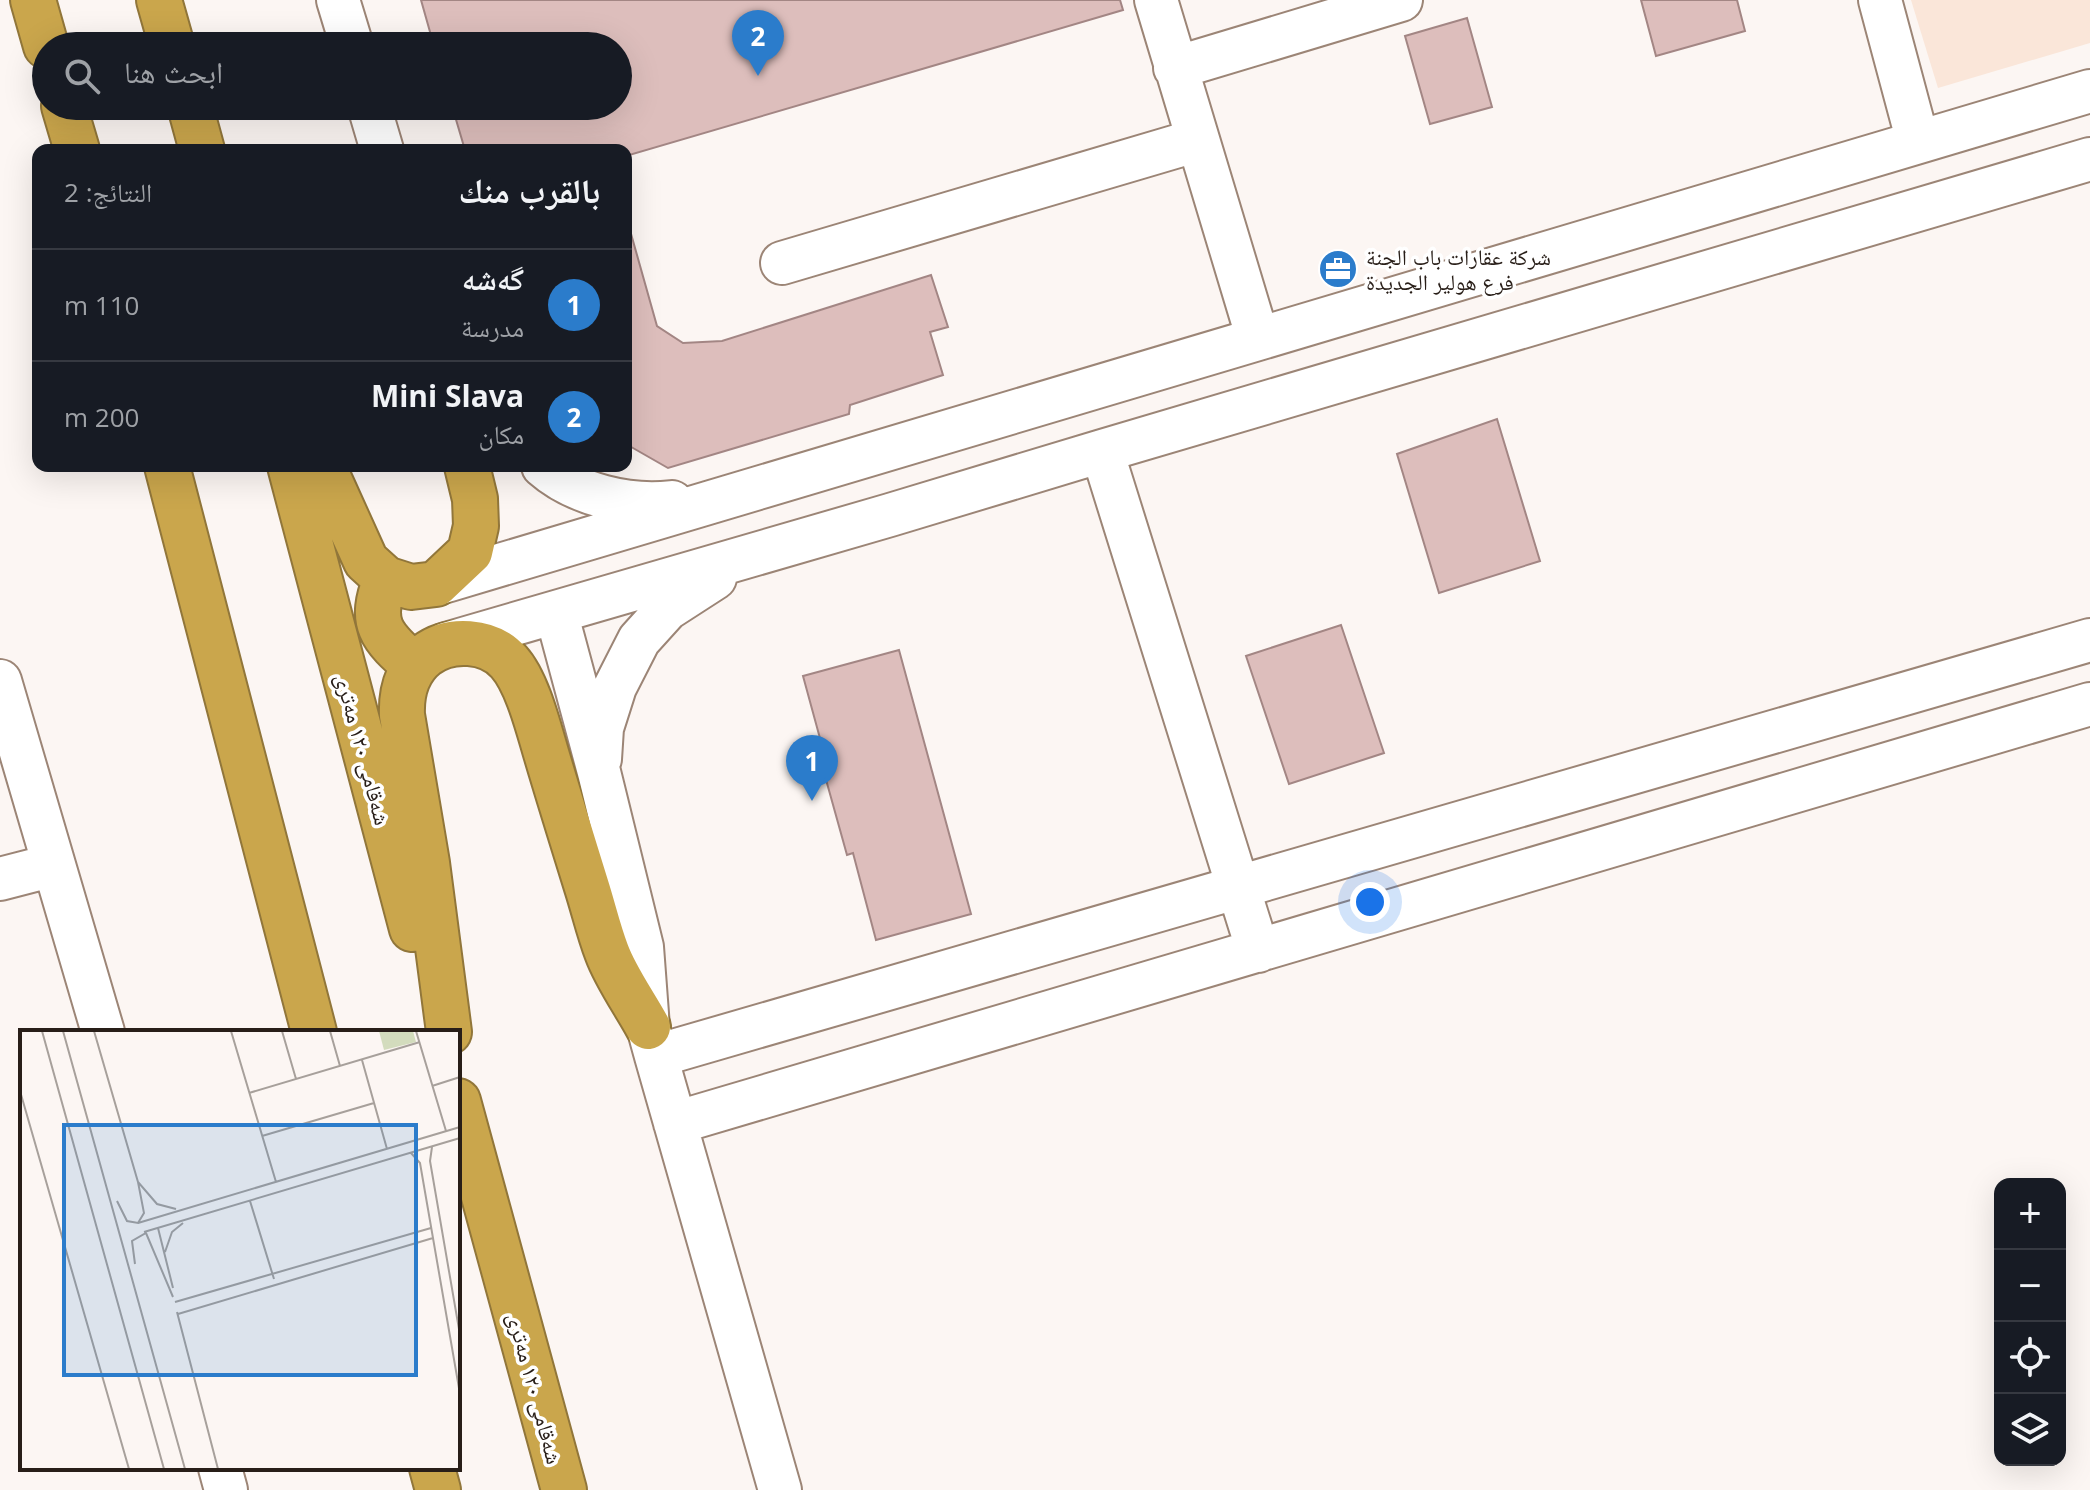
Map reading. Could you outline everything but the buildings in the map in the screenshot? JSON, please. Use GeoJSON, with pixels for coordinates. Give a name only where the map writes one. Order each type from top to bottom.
{"type":"FeatureCollection","features":[{"type":"Feature","properties":{"kind":"highway"},"geometry":{"type":"LineString","coordinates":[[33,0],[42,32]]}},
{"type":"Feature","properties":{"kind":"highway"},"geometry":{"type":"LineString","coordinates":[[159,0],[168,32]]}},
{"type":"Feature","properties":{"kind":"highway"},"geometry":{"type":"LineString","coordinates":[[68,120],[75,144]]}},
{"type":"Feature","properties":{"kind":"highway"},"geometry":{"type":"LineString","coordinates":[[194,120],[200,144]]}},
{"type":"Feature","properties":{"kind":"highway"},"geometry":{"type":"LineString","coordinates":[[169,472],[313,1030]]}},
{"type":"Feature","properties":{"kind":"highway","name":"شەقامی ١٢٠ مەتری"},"geometry":{"type":"LineString","coordinates":[[292,472],[439,1030]]}},
{"type":"Feature","properties":{"kind":"highway"},"geometry":{"type":"LineString","coordinates":[[326,472],[360,550],[375,571],[386,579],[411,587],[436,584],[470,552],[476,526],[475,499],[468,472]]}},
{"type":"Feature","properties":{"kind":"highway"},"geometry":{"type":"LineString","coordinates":[[386,579],[378,598],[377,615],[382,633],[394,648],[431,655],[473,643],[486,646],[508,660],[520,676],[608,955],[652,1042]]}},
{"type":"Feature","properties":{"kind":"highway"},"geometry":{"type":"LineString","coordinates":[[431,655],[403,689],[402,715],[427,863],[449,1030]]}},
{"type":"Feature","properties":{"kind":"highway","name":"شەقامی ١٢٠ مەتری"},"geometry":{"type":"LineString","coordinates":[[460,1108],[564,1490]]}},
{"type":"Feature","properties":{"kind":"highway"},"geometry":{"type":"LineString","coordinates":[[433,1470],[438,1490]]}},
{"type":"Feature","properties":{"kind":"street"},"geometry":{"type":"LineString","coordinates":[[338,0],[348,32]]}},
{"type":"Feature","properties":{"kind":"street"},"geometry":{"type":"LineString","coordinates":[[1156,0],[1258,339]]}},
{"type":"Feature","properties":{"kind":"street"},"geometry":{"type":"LineString","coordinates":[[1175,68],[1401,0]]}},
{"type":"Feature","properties":{"kind":"street"},"geometry":{"type":"LineString","coordinates":[[1880,0],[1918,142]]}},
{"type":"Feature","properties":{"kind":"street"},"geometry":{"type":"LineString","coordinates":[[436,584],[2090,91]]}},
{"type":"Feature","properties":{"kind":"street"},"geometry":{"type":"LineString","coordinates":[[373,120],[380,144]]}},
{"type":"Feature","properties":{"kind":"street"},"geometry":{"type":"LineString","coordinates":[[782,263],[1198,140]]}},
{"type":"Feature","properties":{"kind":"street"},"geometry":{"type":"LineString","coordinates":[[431,655],[556,612],[1102,451],[2081,174]]}},
{"type":"Feature","properties":{"kind":"street"},"geometry":{"type":"LineString","coordinates":[[936,435],[929,448],[931,471],[948,488],[961,494]]}},
{"type":"Feature","properties":{"kind":"street"},"geometry":{"type":"LineString","coordinates":[[1102,451],[1258,951]]}},
{"type":"Feature","properties":{"kind":"street"},"geometry":{"type":"LineString","coordinates":[[875,454],[894,459],[911,476],[912,489],[890,515]]}},
{"type":"Feature","properties":{"kind":"street"},"geometry":{"type":"LineString","coordinates":[[550,472],[587,491],[626,502],[667,503],[749,491]]}},
{"type":"Feature","properties":{"kind":"street"},"geometry":{"type":"LineString","coordinates":[[599,772],[602,728],[615,687],[639,640],[667,609],[746,556]]}},
{"type":"Feature","properties":{"kind":"street"},"geometry":{"type":"LineString","coordinates":[[556,612],[642,947],[652,1042],[780,1490]]}},
{"type":"Feature","properties":{"kind":"street"},"geometry":{"type":"LineString","coordinates":[[652,1042],[1239,888],[2084,648]]}},
{"type":"Feature","properties":{"kind":"street"},"geometry":{"type":"LineString","coordinates":[[0,681],[102,1030]]}},
{"type":"Feature","properties":{"kind":"street"},"geometry":{"type":"LineString","coordinates":[[675,1123],[2090,704]]}},
{"type":"Feature","properties":{"kind":"street"},"geometry":{"type":"LineString","coordinates":[[0,879],[54,865]]}},
{"type":"Feature","properties":{"kind":"street"},"geometry":{"type":"LineString","coordinates":[[221,1470],[226,1490]]}},
{"type":"Feature","properties":{"kind":"shaded area"},"geometry":{"type":"Polygon","coordinates":[[[1911,0],[2090,0],[2090,43],[1938,88],[1911,0]]]}},
{"type":"Feature","properties":{"kind":"place","name":"Mini Slava"},"geometry":{"type":"Point","coordinates":[758,76]}},
{"type":"Feature","properties":{"kind":"place","name":"شرکة عقارات باب الجنة فرع هولیر الجدیدة"},"geometry":{"type":"Point","coordinates":[1338,269]}},
{"type":"Feature","properties":{"kind":"place","name":"گەشە"},"geometry":{"type":"Point","coordinates":[812,801]}}]}
